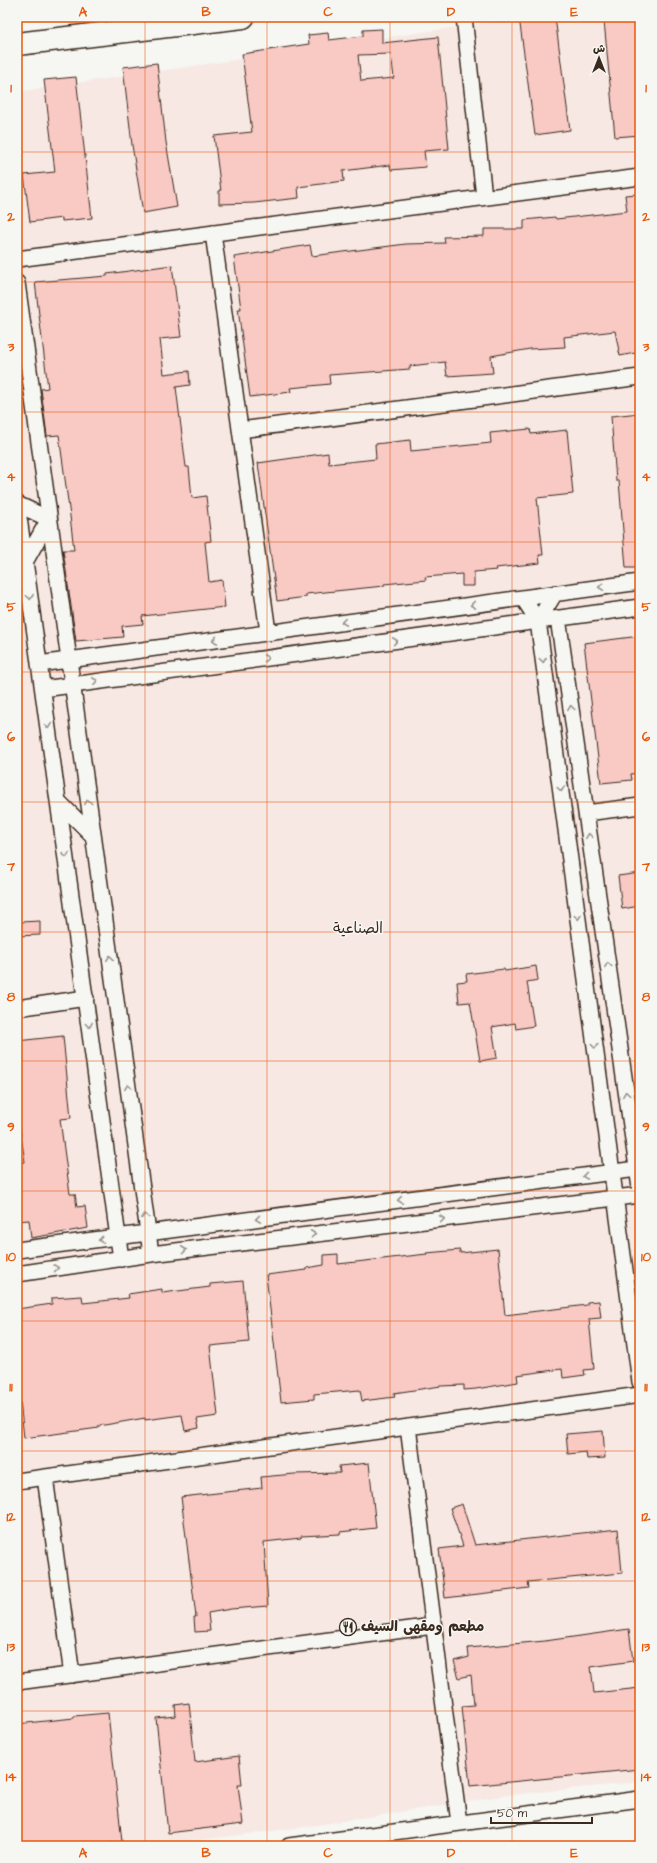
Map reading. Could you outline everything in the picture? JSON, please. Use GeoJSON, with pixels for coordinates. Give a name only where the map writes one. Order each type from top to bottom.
{"type":"FeatureCollection","features":[{"type":"Feature","properties":{"kind":"street"},"geometry":{"type":"LineString","coordinates":[[17,44],[243,17]]}},
{"type":"Feature","properties":{"kind":"street"},"geometry":{"type":"LineString","coordinates":[[464,17],[484,197]]}},
{"type":"Feature","properties":{"kind":"street"},"geometry":{"type":"LineString","coordinates":[[17,259],[640,176]]}},
{"type":"Feature","properties":{"kind":"street"},"geometry":{"type":"LineString","coordinates":[[213,233],[268,632]]}},
{"type":"Feature","properties":{"kind":"street"},"geometry":{"type":"LineString","coordinates":[[17,282],[151,1254]]}},
{"type":"Feature","properties":{"kind":"street"},"geometry":{"type":"LineString","coordinates":[[240,430],[640,377]]}},
{"type":"Feature","properties":{"kind":"street"},"geometry":{"type":"LineString","coordinates":[[17,503],[49,519]]}},
{"type":"Feature","properties":{"kind":"street"},"geometry":{"type":"LineString","coordinates":[[17,503],[122,1259]]}},
{"type":"Feature","properties":{"kind":"street"},"geometry":{"type":"LineString","coordinates":[[25,562],[49,519]]}},
{"type":"Feature","properties":{"kind":"street"},"geometry":{"type":"LineString","coordinates":[[39,664],[640,582]]}},
{"type":"Feature","properties":{"kind":"street"},"geometry":{"type":"LineString","coordinates":[[538,621],[555,593]]}},
{"type":"Feature","properties":{"kind":"street"},"geometry":{"type":"LineString","coordinates":[[523,598],[538,621],[640,1382]]}},
{"type":"Feature","properties":{"kind":"street"},"geometry":{"type":"LineString","coordinates":[[43,689],[640,607]]}},
{"type":"Feature","properties":{"kind":"street"},"geometry":{"type":"LineString","coordinates":[[558,618],[640,1188]]}},
{"type":"Feature","properties":{"kind":"street"},"geometry":{"type":"LineString","coordinates":[[58,801],[93,836]]}},
{"type":"Feature","properties":{"kind":"street"},"geometry":{"type":"LineString","coordinates":[[586,813],[640,806]]}},
{"type":"Feature","properties":{"kind":"street"},"geometry":{"type":"LineString","coordinates":[[17,1008],[86,998]]}},
{"type":"Feature","properties":{"kind":"street"},"geometry":{"type":"LineString","coordinates":[[17,1250],[119,1238],[637,1169]]}},
{"type":"Feature","properties":{"kind":"street"},"geometry":{"type":"LineString","coordinates":[[17,1274],[151,1254],[640,1194]]}},
{"type":"Feature","properties":{"kind":"street"},"geometry":{"type":"LineString","coordinates":[[17,1481],[640,1395]]}},
{"type":"Feature","properties":{"kind":"street"},"geometry":{"type":"LineString","coordinates":[[408,1427],[459,1823]]}},
{"type":"Feature","properties":{"kind":"street"},"geometry":{"type":"LineString","coordinates":[[45,1477],[72,1675]]}},
{"type":"Feature","properties":{"kind":"street"},"geometry":{"type":"LineString","coordinates":[[17,1682],[433,1626]]}},
{"type":"Feature","properties":{"kind":"street"},"geometry":{"type":"LineString","coordinates":[[289,1846],[327,1844],[459,1823],[640,1799]]}},
{"type":"Feature","properties":{"kind":"shaded area"},"geometry":{"type":"Polygon","coordinates":[[[525,17],[640,17],[640,1782],[509,1795],[304,1827],[151,1846],[17,1846],[17,92],[525,17]]]}},
{"type":"Feature","properties":{"kind":"building"},"geometry":{"type":"Polygon","coordinates":[[[519,17],[555,17],[570,130],[535,135],[519,17]]]}},
{"type":"Feature","properties":{"kind":"building"},"geometry":{"type":"Polygon","coordinates":[[[640,18],[640,135],[615,137],[604,21],[640,18]]]}},
{"type":"Feature","properties":{"kind":"building"},"geometry":{"type":"Polygon","coordinates":[[[382,29],[382,43],[438,37],[449,149],[424,151],[426,167],[391,170],[390,165],[343,171],[344,181],[298,187],[299,198],[254,203],[219,204],[219,191],[221,191],[214,136],[252,132],[242,54],[309,44],[308,35],[328,33],[329,40],[363,36],[363,30],[382,29]],[[391,54],[358,55],[361,81],[394,78],[391,54]]]}},
{"type":"Feature","properties":{"kind":"building"},"geometry":{"type":"Polygon","coordinates":[[[157,63],[166,142],[177,207],[143,213],[132,145],[123,67],[157,63]]]}},
{"type":"Feature","properties":{"kind":"building"},"geometry":{"type":"Polygon","coordinates":[[[76,77],[92,218],[62,221],[62,218],[30,222],[24,175],[55,172],[44,80],[76,77]]]}},
{"type":"Feature","properties":{"kind":"building"},"geometry":{"type":"Polygon","coordinates":[[[638,194],[640,216],[640,352],[620,356],[615,331],[564,337],[565,347],[530,349],[491,356],[493,373],[447,376],[445,362],[410,366],[410,369],[329,375],[330,384],[290,388],[291,392],[250,397],[238,309],[241,309],[234,257],[310,245],[312,256],[406,244],[445,243],[444,237],[484,236],[484,229],[524,229],[524,220],[555,217],[556,219],[627,211],[625,195],[638,194]]]}},
{"type":"Feature","properties":{"kind":"building"},"geometry":{"type":"Polygon","coordinates":[[[172,265],[181,337],[160,339],[164,374],[189,371],[190,385],[176,387],[186,467],[189,467],[192,498],[206,496],[211,541],[205,542],[209,582],[222,580],[225,607],[142,616],[143,624],[122,626],[123,637],[76,641],[63,550],[74,550],[59,435],[47,436],[41,389],[48,388],[35,282],[107,276],[107,274],[172,265]]]}},
{"type":"Feature","properties":{"kind":"building"},"geometry":{"type":"Polygon","coordinates":[[[640,413],[640,568],[626,568],[619,481],[616,481],[611,416],[640,413]]]}},
{"type":"Feature","properties":{"kind":"building"},"geometry":{"type":"Polygon","coordinates":[[[530,429],[531,434],[567,430],[573,494],[537,498],[543,555],[539,555],[540,563],[474,572],[474,586],[462,586],[462,574],[425,577],[426,580],[384,584],[384,586],[306,594],[306,597],[277,601],[258,463],[328,453],[329,464],[376,459],[375,444],[410,440],[411,451],[491,443],[490,433],[530,429]]]}},
{"type":"Feature","properties":{"kind":"building"},"geometry":{"type":"Polygon","coordinates":[[[640,636],[640,773],[631,774],[632,780],[601,783],[584,643],[640,636]]]}},
{"type":"Feature","properties":{"kind":"building"},"geometry":{"type":"Polygon","coordinates":[[[640,873],[640,906],[622,909],[618,876],[640,873]]]}},
{"type":"Feature","properties":{"kind":"building"},"geometry":{"type":"Polygon","coordinates":[[[40,921],[40,935],[17,936],[17,926],[21,925],[20,922],[40,921]]]}},
{"type":"Feature","properties":{"kind":"building"},"geometry":{"type":"Polygon","coordinates":[[[536,966],[538,980],[527,982],[534,1026],[516,1029],[515,1023],[492,1027],[497,1058],[480,1061],[470,1002],[459,1003],[457,982],[467,981],[466,974],[504,969],[505,971],[536,966]]]}},
{"type":"Feature","properties":{"kind":"building"},"geometry":{"type":"Polygon","coordinates":[[[63,1036],[71,1118],[60,1119],[70,1194],[75,1194],[77,1207],[85,1206],[88,1228],[31,1238],[29,1220],[17,1221],[17,1163],[25,1162],[19,1123],[17,1123],[17,1041],[63,1036]]]}},
{"type":"Feature","properties":{"kind":"building"},"geometry":{"type":"Polygon","coordinates":[[[498,1249],[505,1315],[587,1305],[587,1302],[599,1301],[601,1318],[589,1319],[594,1369],[584,1370],[585,1375],[563,1378],[562,1369],[517,1375],[518,1382],[476,1389],[464,1390],[464,1385],[441,1386],[394,1393],[395,1397],[362,1401],[360,1390],[314,1394],[314,1399],[281,1402],[266,1275],[307,1270],[307,1268],[324,1265],[324,1255],[338,1254],[338,1264],[427,1254],[426,1253],[460,1250],[460,1253],[498,1249]]]}},
{"type":"Feature","properties":{"kind":"building"},"geometry":{"type":"Polygon","coordinates":[[[243,1281],[249,1342],[210,1346],[218,1416],[197,1419],[199,1428],[185,1431],[182,1415],[145,1420],[145,1418],[99,1426],[99,1428],[24,1438],[17,1373],[17,1309],[52,1304],[52,1298],[82,1296],[83,1303],[129,1298],[128,1294],[162,1289],[162,1293],[210,1287],[210,1284],[243,1281]]]}},
{"type":"Feature","properties":{"kind":"building"},"geometry":{"type":"Polygon","coordinates":[[[603,1431],[605,1458],[587,1459],[586,1452],[568,1454],[566,1434],[603,1431]]]}},
{"type":"Feature","properties":{"kind":"building"},"geometry":{"type":"Polygon","coordinates":[[[369,1463],[376,1528],[340,1532],[340,1534],[301,1536],[301,1538],[264,1542],[268,1606],[231,1609],[208,1613],[210,1631],[195,1632],[194,1617],[196,1617],[181,1497],[262,1488],[261,1477],[294,1474],[340,1473],[339,1466],[369,1463]]]}},
{"type":"Feature","properties":{"kind":"building"},"geometry":{"type":"Polygon","coordinates":[[[462,1504],[475,1545],[618,1529],[622,1573],[528,1582],[529,1588],[445,1598],[439,1549],[463,1546],[450,1508],[462,1504]]]}},
{"type":"Feature","properties":{"kind":"building"},"geometry":{"type":"Polygon","coordinates":[[[629,1629],[633,1661],[591,1667],[594,1693],[640,1688],[640,1769],[470,1786],[462,1706],[474,1705],[471,1675],[459,1678],[454,1661],[469,1657],[468,1648],[545,1641],[629,1629]]]}},
{"type":"Feature","properties":{"kind":"building"},"geometry":{"type":"Polygon","coordinates":[[[189,1703],[195,1762],[239,1756],[242,1785],[238,1785],[243,1824],[168,1833],[156,1718],[176,1716],[175,1705],[189,1703]]]}},
{"type":"Feature","properties":{"kind":"building"},"geometry":{"type":"Polygon","coordinates":[[[108,1713],[122,1842],[85,1846],[17,1846],[17,1724],[108,1713]]]}},
{"type":"Feature","properties":{"kind":"place","name":"مطعم ومقهى السيف"},"geometry":{"type":"Point","coordinates":[348,1627]}},
{"type":"Feature","properties":{"kind":"district","name":"الصناعية"},"geometry":{"type":"Point","coordinates":[358,928]}}]}
